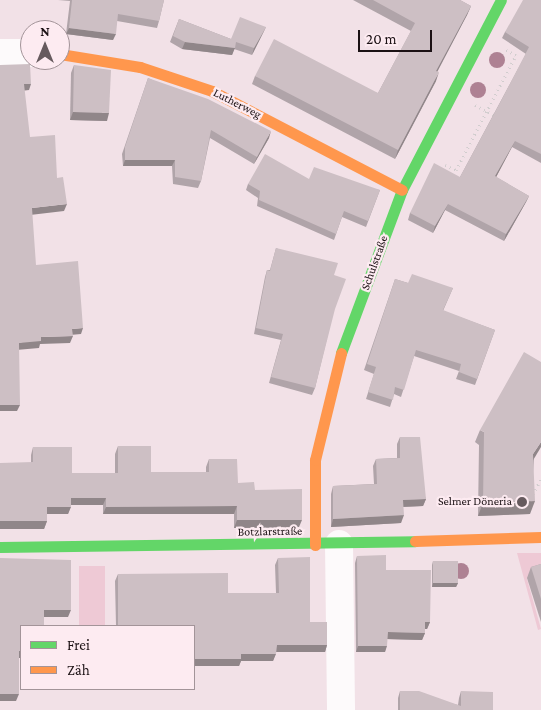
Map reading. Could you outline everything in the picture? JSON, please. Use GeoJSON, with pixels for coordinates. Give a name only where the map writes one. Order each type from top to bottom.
{"type":"FeatureCollection","features":[{"type":"Feature","properties":{"kind":"street","name":"Schulstraße"},"geometry":{"type":"LineString","coordinates":[[341,710],[327,545],[315,460],[342,354],[402,190],[501,0]]}},
{"type":"Feature","properties":{"kind":"street"},"geometry":{"type":"LineString","coordinates":[[0,53],[20,53]]}},
{"type":"Feature","properties":{"kind":"street","name":"Lutherweg"},"geometry":{"type":"LineString","coordinates":[[70,56],[140,67],[212,91],[402,190]]}},
{"type":"Feature","properties":{"kind":"street","name":"Botzlarstraße"},"geometry":{"type":"LineString","coordinates":[[0,547],[327,545],[541,537]]}},
{"type":"Feature","properties":{"kind":"path"},"geometry":{"type":"LineString","coordinates":[[421,153],[456,170],[516,55],[481,38]]}},
{"type":"Feature","properties":{"kind":"path"},"geometry":{"type":"LineString","coordinates":[[452,93],[506,121]]}},
{"type":"Feature","properties":{"kind":"path"},"geometry":{"type":"LineString","coordinates":[[533,494],[541,479]]}},
{"type":"Feature","properties":{"kind":"shaded area"},"geometry":{"type":"Polygon","coordinates":[[[517,553],[541,553],[541,573],[527,579],[541,629],[538,630],[517,553]]]}},
{"type":"Feature","properties":{"kind":"shaded area"},"geometry":{"type":"Polygon","coordinates":[[[79,566],[105,566],[105,625],[79,625],[79,566]]]}},
{"type":"Feature","properties":{"kind":"building"},"geometry":{"type":"Polygon","coordinates":[[[72,0],[164,0],[159,21],[118,14],[116,34],[70,28],[72,0]]]}},
{"type":"Feature","properties":{"kind":"building"},"geometry":{"type":"Polygon","coordinates":[[[373,0],[460,0],[471,6],[436,71],[439,72],[398,150],[255,76],[274,39],[378,93],[415,23],[373,0]]]}},
{"type":"Feature","properties":{"kind":"building"},"geometry":{"type":"Polygon","coordinates":[[[523,0],[541,0],[541,154],[515,141],[495,176],[529,196],[506,234],[448,204],[435,226],[410,213],[434,163],[460,177],[502,99],[529,47],[505,32],[523,0]]]}},
{"type":"Feature","properties":{"kind":"building"},"geometry":{"type":"Polygon","coordinates":[[[240,17],[266,27],[254,48],[236,42],[235,48],[185,42],[173,36],[179,19],[231,39],[240,17]]]}},
{"type":"Feature","properties":{"kind":"building"},"geometry":{"type":"Polygon","coordinates":[[[20,64],[20,70],[30,70],[31,84],[24,84],[30,137],[55,135],[57,178],[63,177],[67,204],[32,208],[36,265],[78,261],[83,328],[72,329],[73,336],[41,337],[41,341],[19,343],[20,405],[0,405],[0,65],[20,64]]]}},
{"type":"Feature","properties":{"kind":"building"},"geometry":{"type":"Polygon","coordinates":[[[74,65],[111,70],[109,113],[73,112],[74,65]]]}},
{"type":"Feature","properties":{"kind":"building"},"geometry":{"type":"Polygon","coordinates":[[[148,78],[208,99],[271,131],[257,157],[211,130],[201,181],[175,177],[175,160],[125,160],[125,147],[148,78]]]}},
{"type":"Feature","properties":{"kind":"building"},"geometry":{"type":"Polygon","coordinates":[[[265,154],[309,179],[314,167],[380,190],[368,221],[344,211],[336,234],[259,200],[260,191],[248,184],[265,154]]]}},
{"type":"Feature","properties":{"kind":"building"},"geometry":{"type":"Polygon","coordinates":[[[276,248],[338,263],[334,275],[346,279],[335,309],[315,388],[271,377],[283,334],[256,328],[267,270],[270,271],[276,248]]]}},
{"type":"Feature","properties":{"kind":"building"},"geometry":{"type":"Polygon","coordinates":[[[412,274],[453,288],[443,310],[495,330],[477,379],[459,372],[461,364],[416,350],[404,390],[395,387],[393,400],[368,392],[376,367],[367,364],[395,279],[408,283],[412,274]]]}},
{"type":"Feature","properties":{"kind":"building"},"geometry":{"type":"Polygon","coordinates":[[[524,352],[541,362],[541,442],[533,454],[535,501],[483,503],[484,432],[480,430],[524,352]]]}},
{"type":"Feature","properties":{"kind":"building"},"geometry":{"type":"Polygon","coordinates":[[[400,437],[420,437],[426,499],[403,500],[404,515],[333,519],[333,486],[377,484],[376,459],[400,458],[400,437]]]}},
{"type":"Feature","properties":{"kind":"building"},"geometry":{"type":"Polygon","coordinates":[[[118,446],[151,446],[151,472],[209,472],[209,459],[237,459],[238,483],[254,482],[255,490],[302,489],[302,520],[237,520],[237,506],[106,507],[106,498],[71,498],[71,507],[47,507],[47,521],[0,521],[0,463],[33,462],[33,447],[72,447],[72,473],[118,473],[118,446]]]}},
{"type":"Feature","properties":{"kind":"building"},"geometry":{"type":"Polygon","coordinates":[[[386,555],[386,570],[431,570],[430,622],[425,622],[425,633],[388,632],[387,646],[358,646],[357,556],[386,555]]]}},
{"type":"Feature","properties":{"kind":"building"},"geometry":{"type":"Polygon","coordinates":[[[310,557],[310,622],[327,622],[327,645],[277,645],[276,654],[241,654],[241,659],[195,659],[195,625],[118,625],[118,574],[228,573],[228,593],[279,593],[278,558],[310,557]]]}},
{"type":"Feature","properties":{"kind":"building"},"geometry":{"type":"Polygon","coordinates":[[[0,558],[71,560],[71,610],[44,610],[44,625],[20,625],[19,694],[0,694],[0,558]]]}},
{"type":"Feature","properties":{"kind":"building"},"geometry":{"type":"Polygon","coordinates":[[[433,561],[458,561],[458,583],[433,583],[433,561]]]}},
{"type":"Feature","properties":{"kind":"building"},"geometry":{"type":"Polygon","coordinates":[[[541,564],[541,599],[531,567],[541,564]]]}},
{"type":"Feature","properties":{"kind":"building"},"geometry":{"type":"Polygon","coordinates":[[[400,691],[419,691],[461,706],[461,691],[493,692],[493,710],[400,710],[400,691]]]}},
{"type":"Feature","properties":{"kind":"traffic: fast"},"geometry":{"type":"LineString","coordinates":[[341,353],[402,190],[501,0]]}},
{"type":"Feature","properties":{"kind":"traffic: fast"},"geometry":{"type":"LineString","coordinates":[[0,547],[415,541]]}},
{"type":"Feature","properties":{"kind":"traffic: slow"},"geometry":{"type":"LineString","coordinates":[[70,56],[140,67],[212,91],[402,190]]}},
{"type":"Feature","properties":{"kind":"traffic: slow"},"geometry":{"type":"LineString","coordinates":[[315,545],[315,460],[341,353]]}},
{"type":"Feature","properties":{"kind":"traffic: slow"},"geometry":{"type":"LineString","coordinates":[[415,541],[541,537]]}},
{"type":"Feature","properties":{"kind":"place","name":"Selmer Döneria"},"geometry":{"type":"Point","coordinates":[522,502]}}]}
